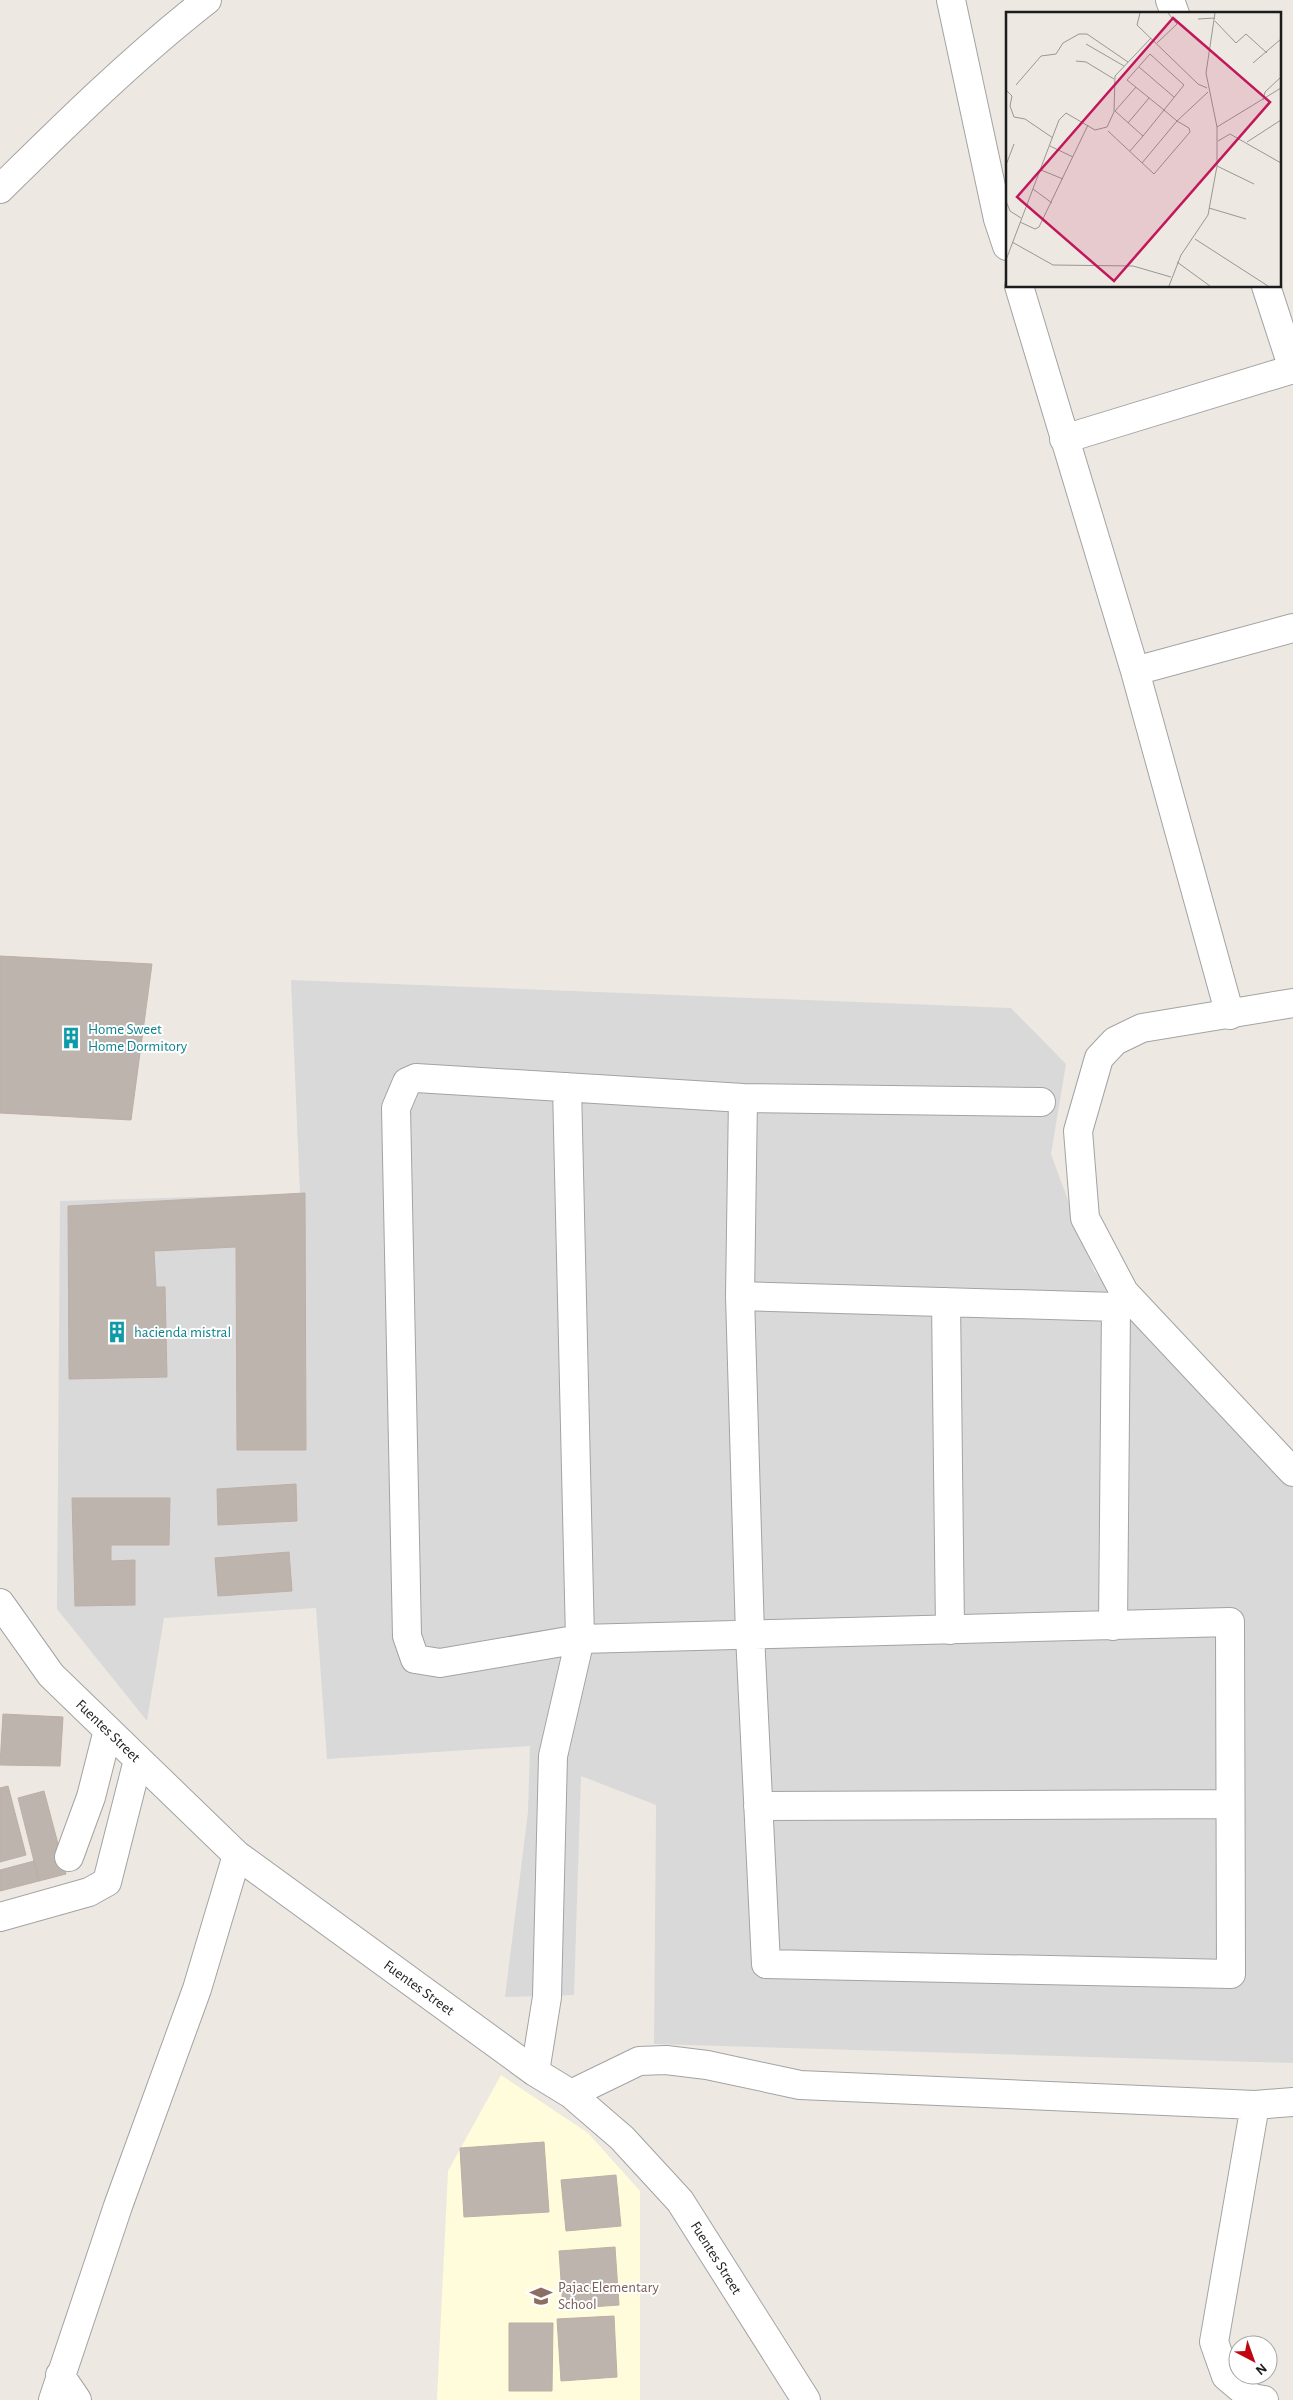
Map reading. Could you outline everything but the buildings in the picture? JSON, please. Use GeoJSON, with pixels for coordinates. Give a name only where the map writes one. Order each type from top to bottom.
{"type":"FeatureCollection","features":[{"type":"Feature","properties":{"kind":"street"},"geometry":{"type":"LineString","coordinates":[[0,190],[86,106],[178,22],[207,0]]}},
{"type":"Feature","properties":{"kind":"street"},"geometry":{"type":"LineString","coordinates":[[952,0],[999,184],[1006,238]]}},
{"type":"Feature","properties":{"kind":"street"},"geometry":{"type":"LineString","coordinates":[[1170,0],[1174,12]]}},
{"type":"Feature","properties":{"kind":"street"},"geometry":{"type":"LineString","coordinates":[[1020,288],[1135,670],[1230,1015]]}},
{"type":"Feature","properties":{"kind":"street"},"geometry":{"type":"LineString","coordinates":[[1064,439],[1293,369],[1267,288]]}},
{"type":"Feature","properties":{"kind":"street"},"geometry":{"type":"LineString","coordinates":[[1135,670],[1293,628]]}},
{"type":"Feature","properties":{"kind":"street"},"geometry":{"type":"LineString","coordinates":[[1293,1003],[1230,1015],[1142,1028],[1115,1041],[1099,1058],[1078,1131],[1085,1218],[1124,1292],[1293,1472]]}},
{"type":"Feature","properties":{"kind":"street"},"geometry":{"type":"LineString","coordinates":[[743,1098],[740,1296],[750,1635],[766,1964],[1231,1974],[1230,1622],[1114,1626],[750,1635],[580,1640],[440,1663],[415,1659],[407,1636],[396,1108],[407,1082],[416,1078],[743,1098],[1041,1102]]}},
{"type":"Feature","properties":{"kind":"street"},"geometry":{"type":"LineString","coordinates":[[535,2072],[547,1997],[553,1756],[580,1640],[567,1087]]}},
{"type":"Feature","properties":{"kind":"street"},"geometry":{"type":"LineString","coordinates":[[740,1296],[1116,1306],[1114,1626]]}},
{"type":"Feature","properties":{"kind":"street"},"geometry":{"type":"LineString","coordinates":[[946,1302],[950,1630]]}},
{"type":"Feature","properties":{"kind":"street","name":"Fuentes Street"},"geometry":{"type":"LineString","coordinates":[[0,1603],[51,1674],[237,1855],[535,2072],[570,2094],[622,2138],[680,2201],[806,2400]]}},
{"type":"Feature","properties":{"kind":"street"},"geometry":{"type":"LineString","coordinates":[[69,1858],[91,1797],[108,1730]]}},
{"type":"Feature","properties":{"kind":"street"},"geometry":{"type":"LineString","coordinates":[[0,1917],[89,1892],[107,1882],[138,1760]]}},
{"type":"Feature","properties":{"kind":"street"},"geometry":{"type":"LineString","coordinates":[[758,1806],[1230,1804]]}},
{"type":"Feature","properties":{"kind":"street"},"geometry":{"type":"LineString","coordinates":[[77,2400],[56,2388],[197,1989],[237,1855]]}},
{"type":"Feature","properties":{"kind":"street"},"geometry":{"type":"LineString","coordinates":[[570,2094],[640,2061],[666,2060],[706,2065],[800,2085],[1254,2106],[1293,2102]]}},
{"type":"Feature","properties":{"kind":"street"},"geometry":{"type":"LineString","coordinates":[[1254,2106],[1214,2342],[1226,2376],[1252,2398],[1264,2400]]}},
{"type":"Feature","properties":{"kind":"shaded area"},"geometry":{"type":"Polygon","coordinates":[[[291,980],[1011,1008],[1066,1064],[1051,1154],[1094,1271],[1293,1487],[1293,2063],[654,2044],[656,1805],[581,1776],[574,1995],[505,1997],[528,1812],[530,1746],[327,1759],[316,1608],[164,1618],[147,1721],[57,1609],[60,1201],[300,1194],[291,980]]]}},
{"type":"Feature","properties":{"kind":"shaded area","name":"Pajac Elementary School"},"geometry":{"type":"Polygon","coordinates":[[[501,2075],[588,2133],[640,2191],[640,2400],[437,2400],[448,2171],[501,2075]]]}},
{"type":"Feature","properties":{"kind":"place","name":"Home Sweet Home Dormitory"},"geometry":{"type":"Point","coordinates":[71,1038]}},
{"type":"Feature","properties":{"kind":"place","name":"hacienda mistral"},"geometry":{"type":"Point","coordinates":[117,1332]}},
{"type":"Feature","properties":{"kind":"place","name":"Pajac Elementary School"},"geometry":{"type":"Point","coordinates":[541,2296]}}]}
